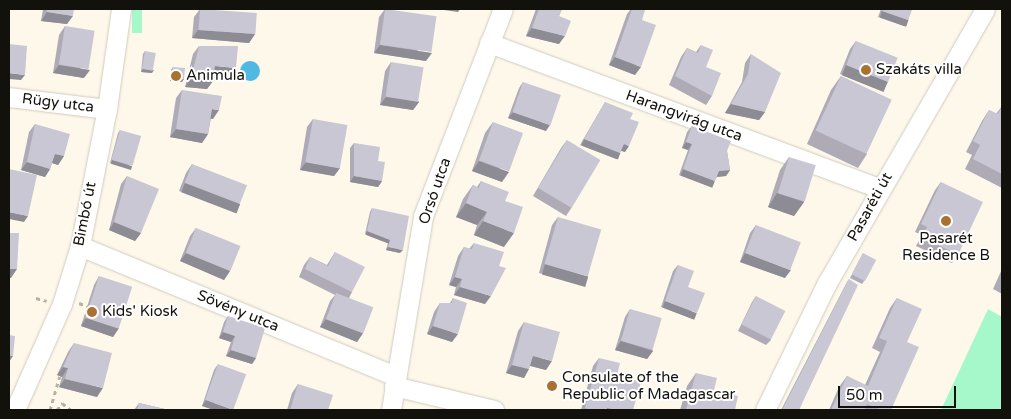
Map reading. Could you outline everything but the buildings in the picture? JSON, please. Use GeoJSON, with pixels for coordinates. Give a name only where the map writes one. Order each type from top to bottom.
{"type":"FeatureCollection","features":[{"type":"Feature","properties":{"kind":"street","name":"Bimbó út"},"geometry":{"type":"LineString","coordinates":[[15,410],[62,304],[80,246],[107,109],[121,9]]}},
{"type":"Feature","properties":{"kind":"street","name":"Orsó utca"},"geometry":{"type":"LineString","coordinates":[[391,410],[423,216],[503,9]]}},
{"type":"Feature","properties":{"kind":"street","name":"Pasaréti út"},"geometry":{"type":"LineString","coordinates":[[765,410],[879,188],[985,9]]}},
{"type":"Feature","properties":{"kind":"street","name":"Harangvirág utca"},"geometry":{"type":"LineString","coordinates":[[489,43],[879,188]]}},
{"type":"Feature","properties":{"kind":"street","name":"Rügy utca"},"geometry":{"type":"LineString","coordinates":[[9,97],[107,109]]}},
{"type":"Feature","properties":{"kind":"street","name":"Sövény utca"},"geometry":{"type":"LineString","coordinates":[[80,246],[395,381],[494,410]]}},
{"type":"Feature","properties":{"kind":"path"},"geometry":{"type":"LineString","coordinates":[[79,303],[87,306]]}},
{"type":"Feature","properties":{"kind":"path"},"geometry":{"type":"LineString","coordinates":[[60,376],[50,409],[57,409],[66,404],[71,410]]}},
{"type":"Feature","properties":{"kind":"green space"},"geometry":{"type":"Polygon","coordinates":[[[132,9],[142,9],[142,33],[132,33],[132,9]]]}},
{"type":"Feature","properties":{"kind":"green space"},"geometry":{"type":"Polygon","coordinates":[[[988,309],[1002,317],[1002,410],[941,410],[988,309]]]}},
{"type":"Feature","properties":{"kind":"water"},"geometry":{"type":"Polygon","coordinates":[[[250,61],[257,64],[260,71],[257,78],[250,81],[243,78],[240,71],[243,64],[250,61]]]}},
{"type":"Feature","properties":{"kind":"place","name":"Szakáts villa"},"geometry":{"type":"Point","coordinates":[866,70]}},
{"type":"Feature","properties":{"kind":"place","name":"Animula"},"geometry":{"type":"Point","coordinates":[176,76]}},
{"type":"Feature","properties":{"kind":"place","name":"Pasarét Residence B"},"geometry":{"type":"Point","coordinates":[946,221]}},
{"type":"Feature","properties":{"kind":"place","name":"Kids' Kiosk"},"geometry":{"type":"Point","coordinates":[92,312]}},
{"type":"Feature","properties":{"kind":"place","name":"Consulate of the Republic of Madagascar"},"geometry":{"type":"Point","coordinates":[552,386]}}]}
